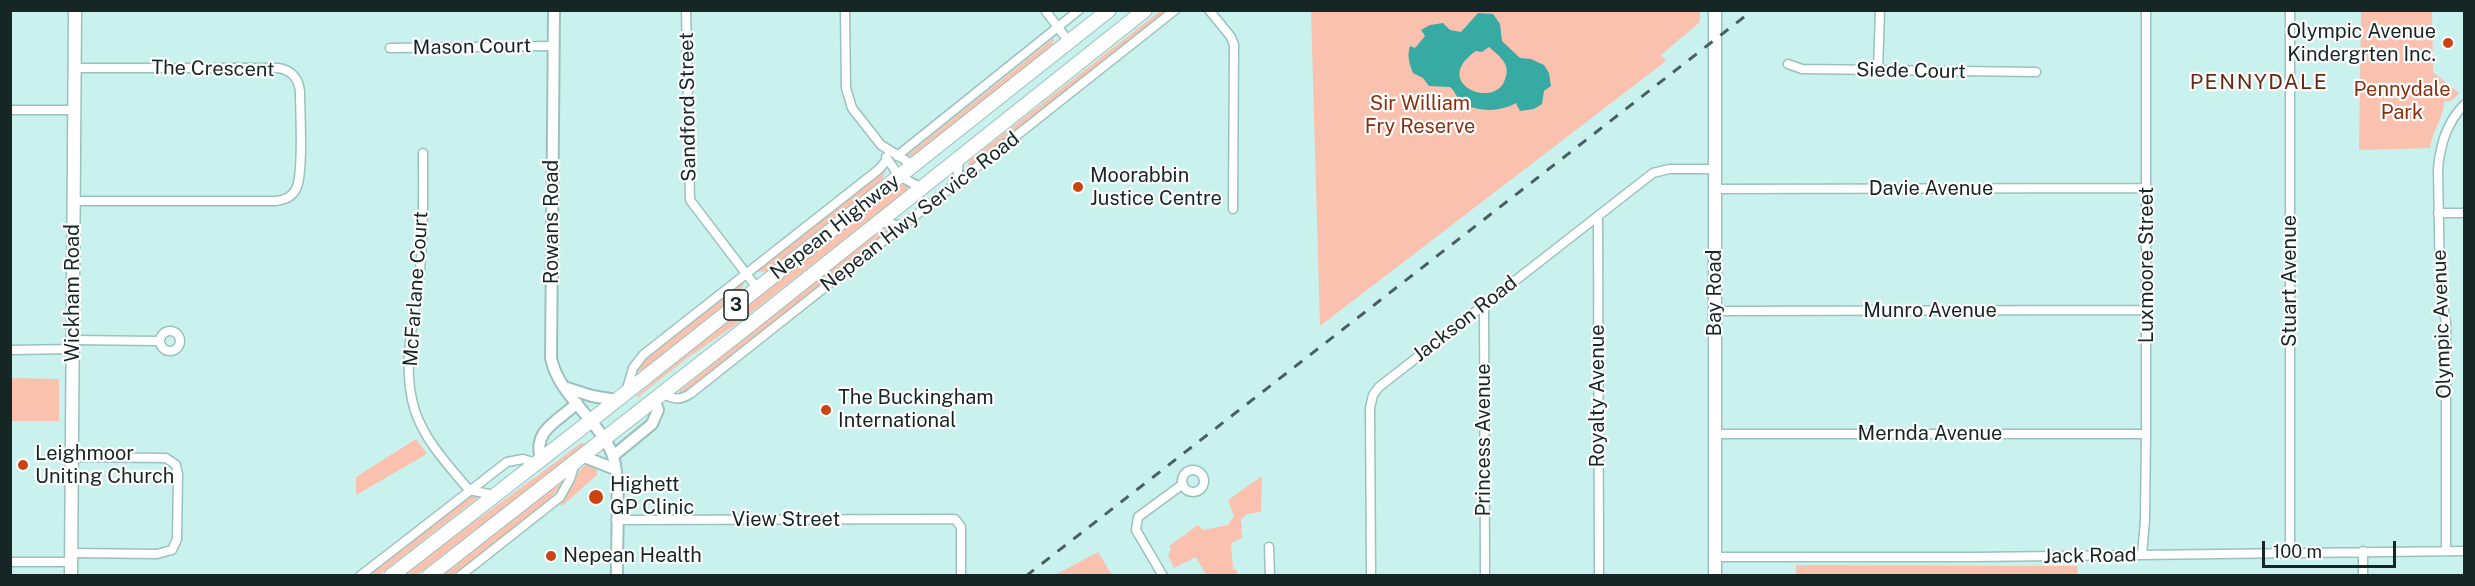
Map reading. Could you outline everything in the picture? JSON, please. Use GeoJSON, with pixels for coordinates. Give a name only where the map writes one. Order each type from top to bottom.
{"type":"FeatureCollection","features":[{"type":"Feature","properties":{"kind":"highway","name":"Nepean Highway"},"geometry":{"type":"LineString","coordinates":[[391,576],[591,421],[1109,10]]}},
{"type":"Feature","properties":{"kind":"highway","name":"Nepean Highway"},"geometry":{"type":"LineString","coordinates":[[429,576],[1145,10]]}},
{"type":"Feature","properties":{"kind":"highway"},"geometry":{"type":"LineString","coordinates":[[621,396],[640,410]]}},
{"type":"Feature","properties":{"kind":"main road","name":"Wickham Road"},"geometry":{"type":"LineString","coordinates":[[71,576],[75,10]]}},
{"type":"Feature","properties":{"kind":"main road","name":"Bay Road"},"geometry":{"type":"LineString","coordinates":[[1715,10],[1715,576]]}},
{"type":"Feature","properties":{"kind":"street","name":"Rowans Road"},"geometry":{"type":"LineString","coordinates":[[554,10],[552,357],[555,370],[566,388],[614,456]]}},
{"type":"Feature","properties":{"kind":"street","name":"Sandford Street"},"geometry":{"type":"LineString","coordinates":[[686,10],[689,196],[698,213],[757,288]]}},
{"type":"Feature","properties":{"kind":"street"},"geometry":{"type":"LineString","coordinates":[[845,10],[848,96],[852,108],[881,145],[887,160],[899,176],[922,188]]}},
{"type":"Feature","properties":{"kind":"street"},"geometry":{"type":"LineString","coordinates":[[1045,10],[1069,42]]}},
{"type":"Feature","properties":{"kind":"street"},"geometry":{"type":"LineString","coordinates":[[897,156],[1079,10]]}},
{"type":"Feature","properties":{"kind":"street","name":"Nepean Hwy Service Road"},"geometry":{"type":"LineString","coordinates":[[658,396],[681,399],[690,394],[1175,10]]}},
{"type":"Feature","properties":{"kind":"street"},"geometry":{"type":"LineString","coordinates":[[1209,10],[1231,37],[1234,45],[1233,209]]}},
{"type":"Feature","properties":{"kind":"street"},"geometry":{"type":"LineString","coordinates":[[1878,71],[1881,10]]}},
{"type":"Feature","properties":{"kind":"street","name":"Luxmoore Street"},"geometry":{"type":"LineString","coordinates":[[2145,555],[2146,10]]}},
{"type":"Feature","properties":{"kind":"street","name":"Stuart Avenue"},"geometry":{"type":"LineString","coordinates":[[2290,10],[2290,552]]}},
{"type":"Feature","properties":{"kind":"street","name":"Mason Court"},"geometry":{"type":"LineString","coordinates":[[390,48],[554,46]]}},
{"type":"Feature","properties":{"kind":"street","name":"Siede Court"},"geometry":{"type":"LineString","coordinates":[[1788,64],[1802,69],[2036,72]]}},
{"type":"Feature","properties":{"kind":"street","name":"The Crescent"},"geometry":{"type":"LineString","coordinates":[[74,201],[276,201],[287,198],[295,190],[300,176],[300,104],[298,81],[292,73],[283,69],[75,68]]}},
{"type":"Feature","properties":{"kind":"street","name":"Olympic Avenue"},"geometry":{"type":"LineString","coordinates":[[2446,551],[2446,323],[2440,287],[2438,213],[2440,153],[2450,124],[2464,105]]}},
{"type":"Feature","properties":{"kind":"street"},"geometry":{"type":"LineString","coordinates":[[10,110],[74,110]]}},
{"type":"Feature","properties":{"kind":"street"},"geometry":{"type":"LineString","coordinates":[[881,145],[913,165]]}},
{"type":"Feature","properties":{"kind":"street","name":"McFarlane Court"},"geometry":{"type":"LineString","coordinates":[[423,153],[422,256],[410,340],[410,390],[415,412],[425,433],[469,490]]}},
{"type":"Feature","properties":{"kind":"street"},"geometry":{"type":"LineString","coordinates":[[957,184],[959,158]]}},
{"type":"Feature","properties":{"kind":"street"},"geometry":{"type":"LineString","coordinates":[[566,388],[621,396],[633,368],[643,355],[878,170],[887,160]]}},
{"type":"Feature","properties":{"kind":"street","name":"Jackson Road"},"geometry":{"type":"LineString","coordinates":[[1371,576],[1370,408],[1373,395],[1384,382],[1658,171],[1714,169]]}},
{"type":"Feature","properties":{"kind":"street","name":"Davie Avenue"},"geometry":{"type":"LineString","coordinates":[[1714,189],[2147,188]]}},
{"type":"Feature","properties":{"kind":"street"},"geometry":{"type":"LineString","coordinates":[[2438,213],[2464,213]]}},
{"type":"Feature","properties":{"kind":"street","name":"Royalty Avenue"},"geometry":{"type":"LineString","coordinates":[[1598,216],[1599,576]]}},
{"type":"Feature","properties":{"kind":"street","name":"Nepean Highway"},"geometry":{"type":"LineString","coordinates":[[879,222],[903,226]]}},
{"type":"Feature","properties":{"kind":"street","name":"Princess Avenue"},"geometry":{"type":"LineString","coordinates":[[1484,304],[1485,576]]}},
{"type":"Feature","properties":{"kind":"street","name":"Munro Avenue"},"geometry":{"type":"LineString","coordinates":[[1715,311],[2146,310]]}},
{"type":"Feature","properties":{"kind":"street"},"geometry":{"type":"LineString","coordinates":[[10,350],[159,340]]}},
{"type":"Feature","properties":{"kind":"street"},"geometry":{"type":"LineString","coordinates":[[617,576],[614,456],[651,424],[658,411],[658,396]]}},
{"type":"Feature","properties":{"kind":"street"},"geometry":{"type":"LineString","coordinates":[[360,576],[507,462],[523,459],[539,461],[537,447],[540,437],[578,403]]}},
{"type":"Feature","properties":{"kind":"street","name":"Mernda Avenue"},"geometry":{"type":"LineString","coordinates":[[1714,434],[2146,434]]}},
{"type":"Feature","properties":{"kind":"street"},"geometry":{"type":"LineString","coordinates":[[10,562],[157,554],[172,550],[177,538],[178,474],[176,465],[166,458],[72,457]]}},
{"type":"Feature","properties":{"kind":"street"},"geometry":{"type":"LineString","coordinates":[[460,576],[560,497],[579,458],[615,469]]}},
{"type":"Feature","properties":{"kind":"street"},"geometry":{"type":"LineString","coordinates":[[1162,576],[1136,530],[1138,517],[1183,484]]}},
{"type":"Feature","properties":{"kind":"street"},"geometry":{"type":"LineString","coordinates":[[469,490],[495,495]]}},
{"type":"Feature","properties":{"kind":"street","name":"View Street"},"geometry":{"type":"LineString","coordinates":[[616,520],[956,519],[961,527],[962,576]]}},
{"type":"Feature","properties":{"kind":"street"},"geometry":{"type":"LineString","coordinates":[[1269,547],[1270,576]]}},
{"type":"Feature","properties":{"kind":"street"},"geometry":{"type":"LineString","coordinates":[[2363,551],[2363,576]]}},
{"type":"Feature","properties":{"kind":"street","name":"Jack Road"},"geometry":{"type":"LineString","coordinates":[[1715,557],[2464,551]]}},
{"type":"Feature","properties":{"kind":"green space","name":"Sir William Fry Reserve"},"geometry":{"type":"Polygon","coordinates":[[[1700,10],[1700,22],[1661,55],[1666,61],[1320,326],[1311,11],[1700,10]]]}},
{"type":"Feature","properties":{"kind":"green space"},"geometry":{"type":"Polygon","coordinates":[[[1160,11],[1167,11],[984,155],[961,178],[970,160],[1160,11]]]}},
{"type":"Feature","properties":{"kind":"green space","name":"Pennydale Park"},"geometry":{"type":"Polygon","coordinates":[[[2361,11],[2432,11],[2433,72],[2459,93],[2453,100],[2444,102],[2430,148],[2359,150],[2361,11]]]}},
{"type":"Feature","properties":{"kind":"green space"},"geometry":{"type":"Polygon","coordinates":[[[1054,38],[1052,46],[916,155],[905,157],[1054,38]]]}},
{"type":"Feature","properties":{"kind":"green space"},"geometry":{"type":"Polygon","coordinates":[[[884,169],[886,170],[881,182],[872,190],[768,271],[757,272],[884,169]]]}},
{"type":"Feature","properties":{"kind":"green space"},"geometry":{"type":"Polygon","coordinates":[[[909,184],[908,189],[738,323],[687,358],[638,397],[636,396],[887,194],[900,185],[909,184]]]}},
{"type":"Feature","properties":{"kind":"green space"},"geometry":{"type":"Polygon","coordinates":[[[890,227],[884,235],[684,392],[678,392],[867,240],[890,227]]]}},
{"type":"Feature","properties":{"kind":"green space"},"geometry":{"type":"Polygon","coordinates":[[[742,283],[744,284],[738,294],[645,368],[635,373],[645,358],[742,283]]]}},
{"type":"Feature","properties":{"kind":"green space"},"geometry":{"type":"Polygon","coordinates":[[[11,378],[59,379],[59,421],[11,421],[11,378]]]}},
{"type":"Feature","properties":{"kind":"green space"},"geometry":{"type":"Polygon","coordinates":[[[416,439],[427,454],[356,495],[356,477],[416,439]]]}},
{"type":"Feature","properties":{"kind":"green space"},"geometry":{"type":"Polygon","coordinates":[[[581,443],[586,444],[417,575],[403,576],[447,542],[581,443]]]}},
{"type":"Feature","properties":{"kind":"green space"},"geometry":{"type":"Polygon","coordinates":[[[590,462],[596,464],[597,475],[562,506],[560,505],[577,475],[590,462]]]}},
{"type":"Feature","properties":{"kind":"green space"},"geometry":{"type":"Polygon","coordinates":[[[1262,476],[1261,512],[1247,514],[1241,519],[1242,538],[1231,543],[1233,569],[1237,570],[1237,575],[1206,575],[1196,557],[1174,568],[1168,555],[1171,550],[1169,546],[1198,525],[1203,530],[1228,525],[1234,516],[1228,500],[1262,476]]]}},
{"type":"Feature","properties":{"kind":"green space"},"geometry":{"type":"Polygon","coordinates":[[[563,483],[548,501],[453,575],[441,576],[554,487],[563,483]]]}},
{"type":"Feature","properties":{"kind":"green space"},"geometry":{"type":"Polygon","coordinates":[[[475,492],[480,496],[379,575],[368,576],[475,492]]]}},
{"type":"Feature","properties":{"kind":"green space"},"geometry":{"type":"Polygon","coordinates":[[[1098,552],[1112,575],[1055,575],[1098,552]]]}},
{"type":"Feature","properties":{"kind":"green space"},"geometry":{"type":"Polygon","coordinates":[[[1796,565],[2077,566],[2078,575],[1796,576],[1796,565]]]}},
{"type":"Feature","properties":{"kind":"water"},"geometry":{"type":"Polygon","coordinates":[[[1478,13],[1493,14],[1500,24],[1502,41],[1520,58],[1531,59],[1544,65],[1549,73],[1551,86],[1544,91],[1542,104],[1534,109],[1520,111],[1516,103],[1488,110],[1473,108],[1461,101],[1450,87],[1429,86],[1423,78],[1413,73],[1409,50],[1410,46],[1415,48],[1425,36],[1421,30],[1430,25],[1443,23],[1450,30],[1461,32],[1478,13]],[[1489,47],[1482,52],[1476,51],[1464,62],[1460,73],[1462,82],[1468,88],[1478,92],[1488,93],[1497,90],[1506,76],[1507,70],[1504,62],[1489,47]]]}},
{"type":"Feature","properties":{"kind":"railway"},"geometry":{"type":"LineString","coordinates":[[1026,576],[1753,10]]}},
{"type":"Feature","properties":{"kind":"place","name":"Olympic Avenue Kindergrten Inc."},"geometry":{"type":"Point","coordinates":[2448,43]}},
{"type":"Feature","properties":{"kind":"place","name":"Moorabbin Justice Centre"},"geometry":{"type":"Point","coordinates":[1078,187]}},
{"type":"Feature","properties":{"kind":"place","name":"The Buckingham International"},"geometry":{"type":"Point","coordinates":[826,410]}},
{"type":"Feature","properties":{"kind":"place","name":"Leighmoor Uniting Church"},"geometry":{"type":"Point","coordinates":[23,465]}},
{"type":"Feature","properties":{"kind":"place","name":"Highett GP Clinic"},"geometry":{"type":"Point","coordinates":[596,497]}},
{"type":"Feature","properties":{"kind":"place","name":"Nepean Health"},"geometry":{"type":"Point","coordinates":[551,556]}},
{"type":"Feature","properties":{"kind":"district","name":"PENNYDALE"},"geometry":{"type":"Point","coordinates":[2259,83]}}]}
